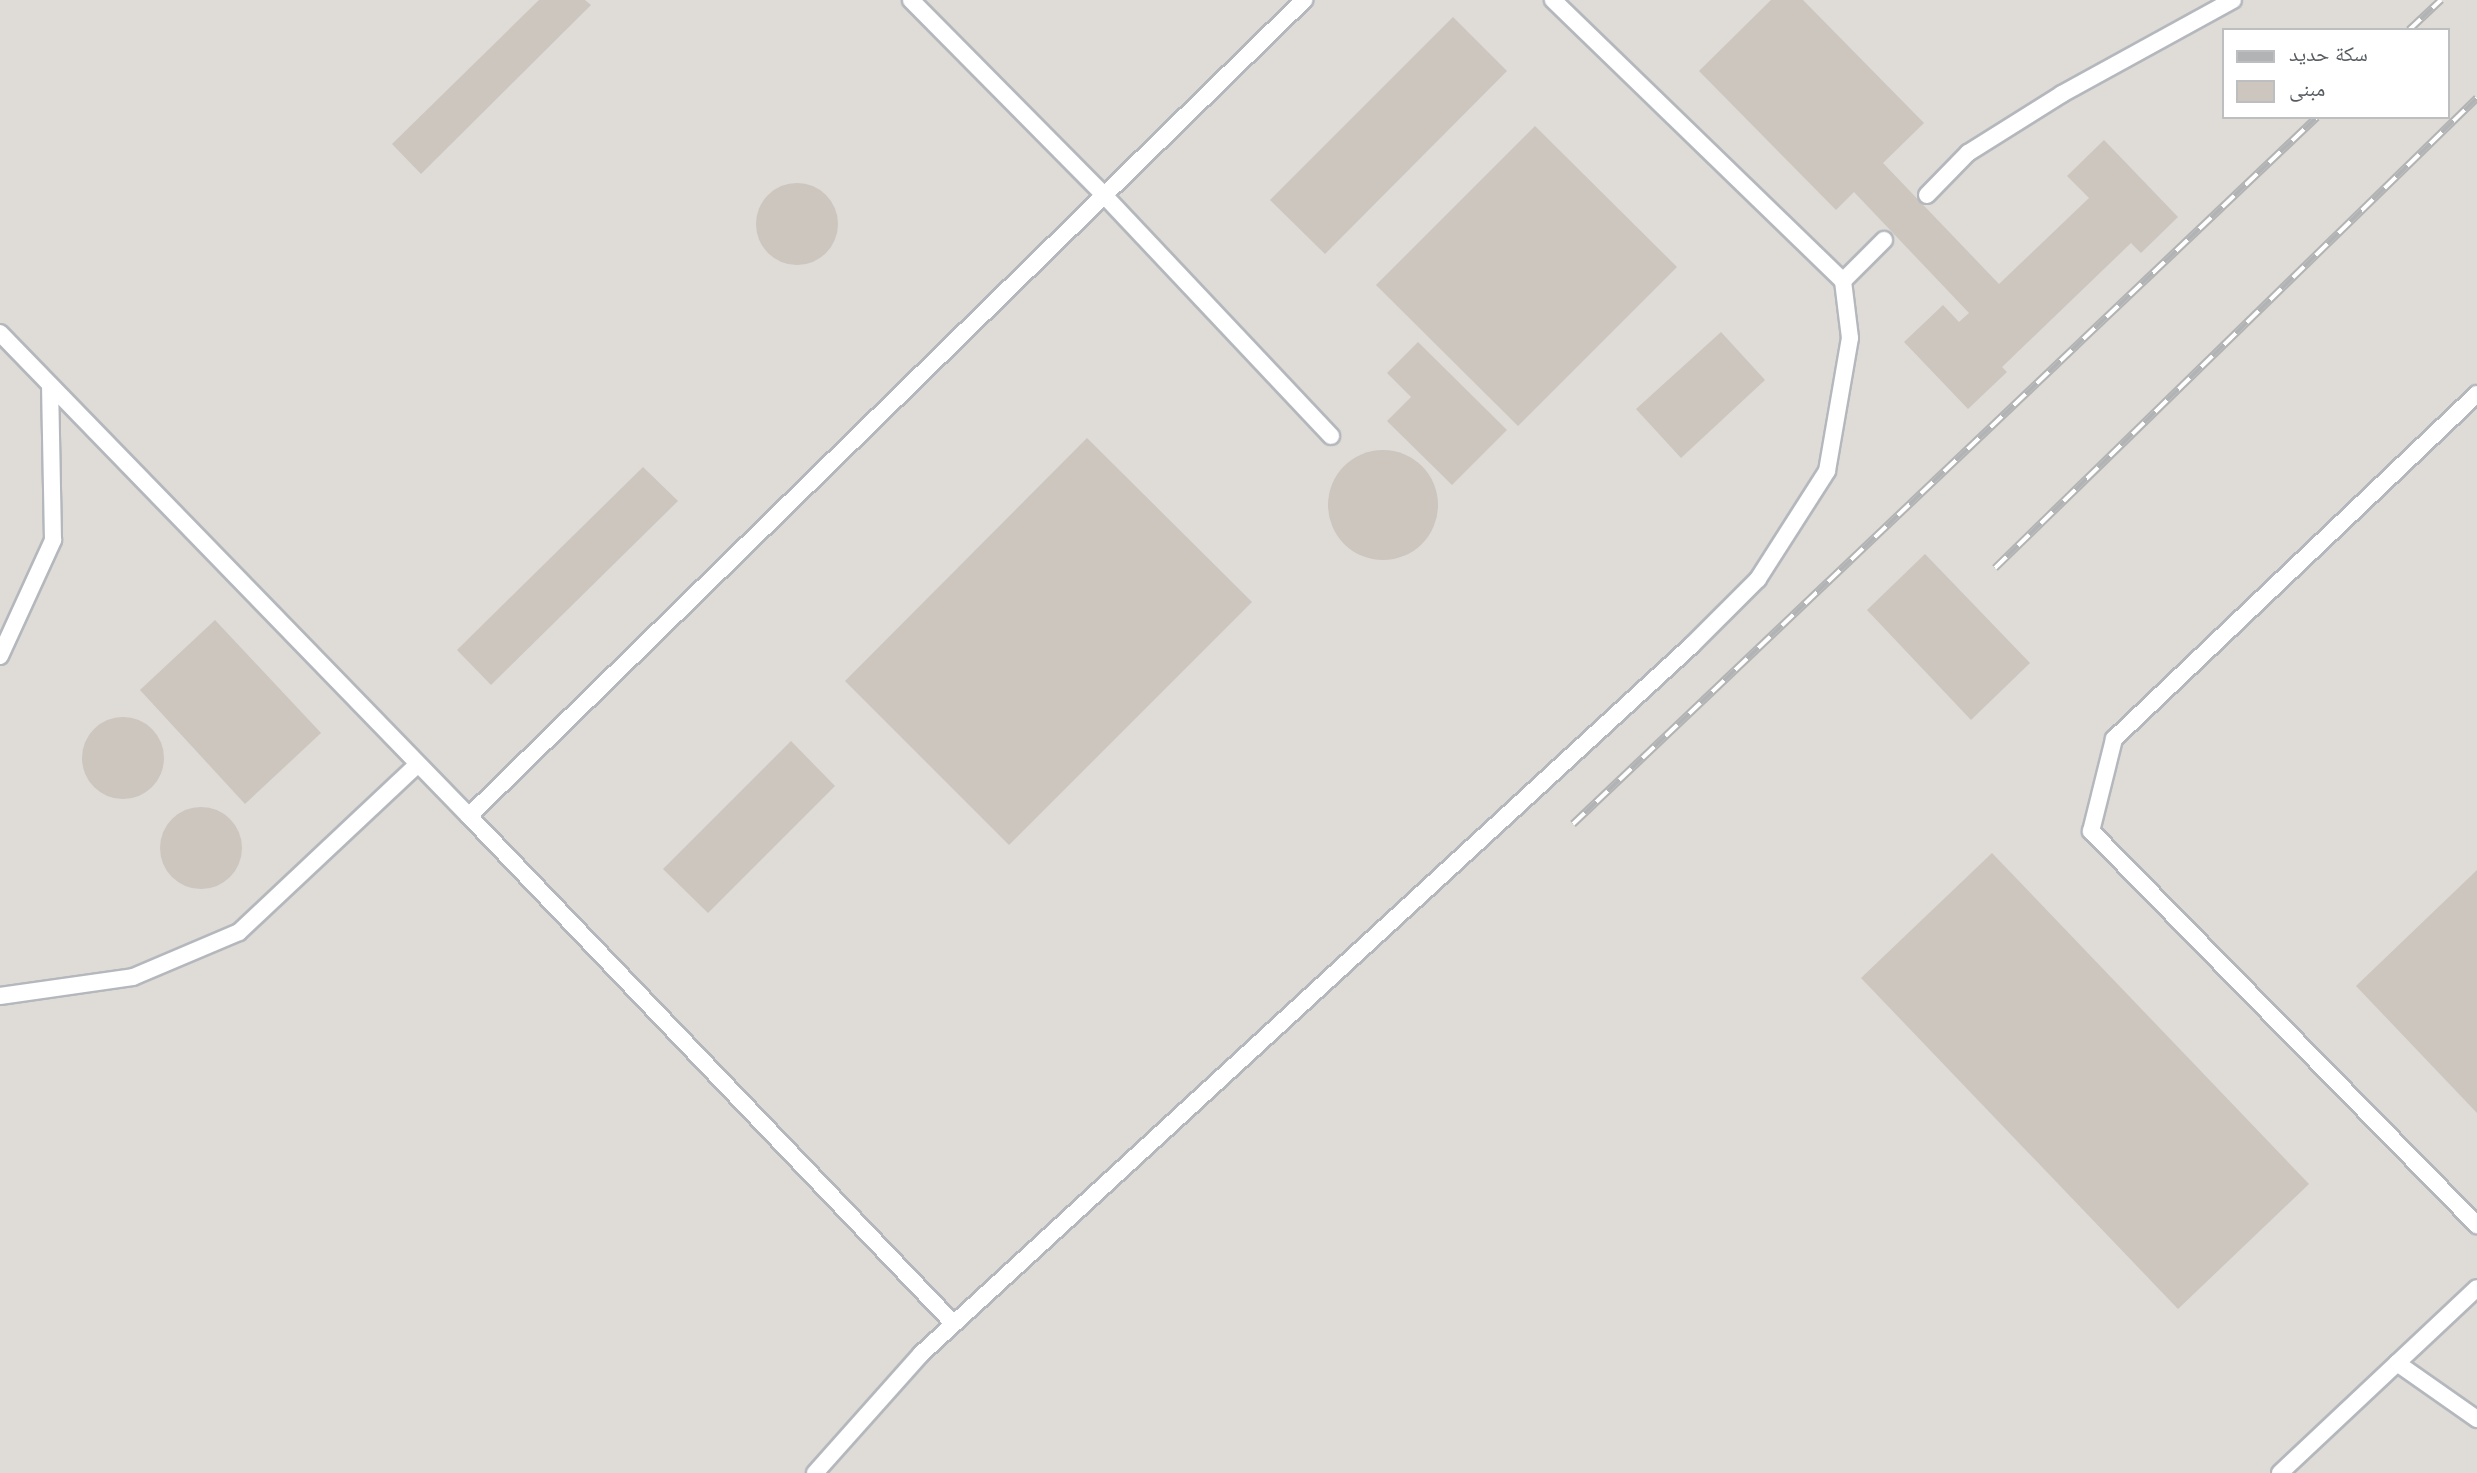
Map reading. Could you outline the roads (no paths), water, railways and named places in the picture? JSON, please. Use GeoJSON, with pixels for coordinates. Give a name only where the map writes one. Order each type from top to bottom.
{"type":"FeatureCollection","features":[{"type":"Feature","properties":{"kind":"lane"},"geometry":{"type":"LineString","coordinates":[[911,0],[1104,195],[1331,436]]}},
{"type":"Feature","properties":{"kind":"lane"},"geometry":{"type":"LineString","coordinates":[[469,816],[1304,0]]}},
{"type":"Feature","properties":{"kind":"lane"},"geometry":{"type":"LineString","coordinates":[[815,1473],[921,1354],[1692,645],[1758,579],[1827,471],[1850,338],[1843,281],[1553,0]]}},
{"type":"Feature","properties":{"kind":"lane"},"geometry":{"type":"LineString","coordinates":[[1927,195],[1968,153],[2062,94],[2233,0]]}},
{"type":"Feature","properties":{"kind":"lane"},"geometry":{"type":"LineString","coordinates":[[1843,281],[1884,240]]}},
{"type":"Feature","properties":{"kind":"lane"},"geometry":{"type":"LineString","coordinates":[[0,333],[469,816],[954,1324]]}},
{"type":"Feature","properties":{"kind":"lane"},"geometry":{"type":"LineString","coordinates":[[0,656],[53,540],[50,385]]}},
{"type":"Feature","properties":{"kind":"lane"},"geometry":{"type":"LineString","coordinates":[[2477,394],[2114,739],[2091,831],[2477,1224]]}},
{"type":"Feature","properties":{"kind":"lane"},"geometry":{"type":"LineString","coordinates":[[0,996],[133,977],[239,932],[418,764]]}},
{"type":"Feature","properties":{"kind":"lane"},"geometry":{"type":"LineString","coordinates":[[2280,1473],[2477,1288]]}},
{"type":"Feature","properties":{"kind":"lane"},"geometry":{"type":"LineString","coordinates":[[2397,1363],[2477,1419]]}},
{"type":"Feature","properties":{"kind":"railway"},"geometry":{"type":"LineString","coordinates":[[2411,28],[2441,0]]}},
{"type":"Feature","properties":{"kind":"railway"},"geometry":{"type":"LineString","coordinates":[[1995,568],[2477,98]]}},
{"type":"Feature","properties":{"kind":"railway"},"geometry":{"type":"LineString","coordinates":[[1573,824],[2315,119]]}}]}
